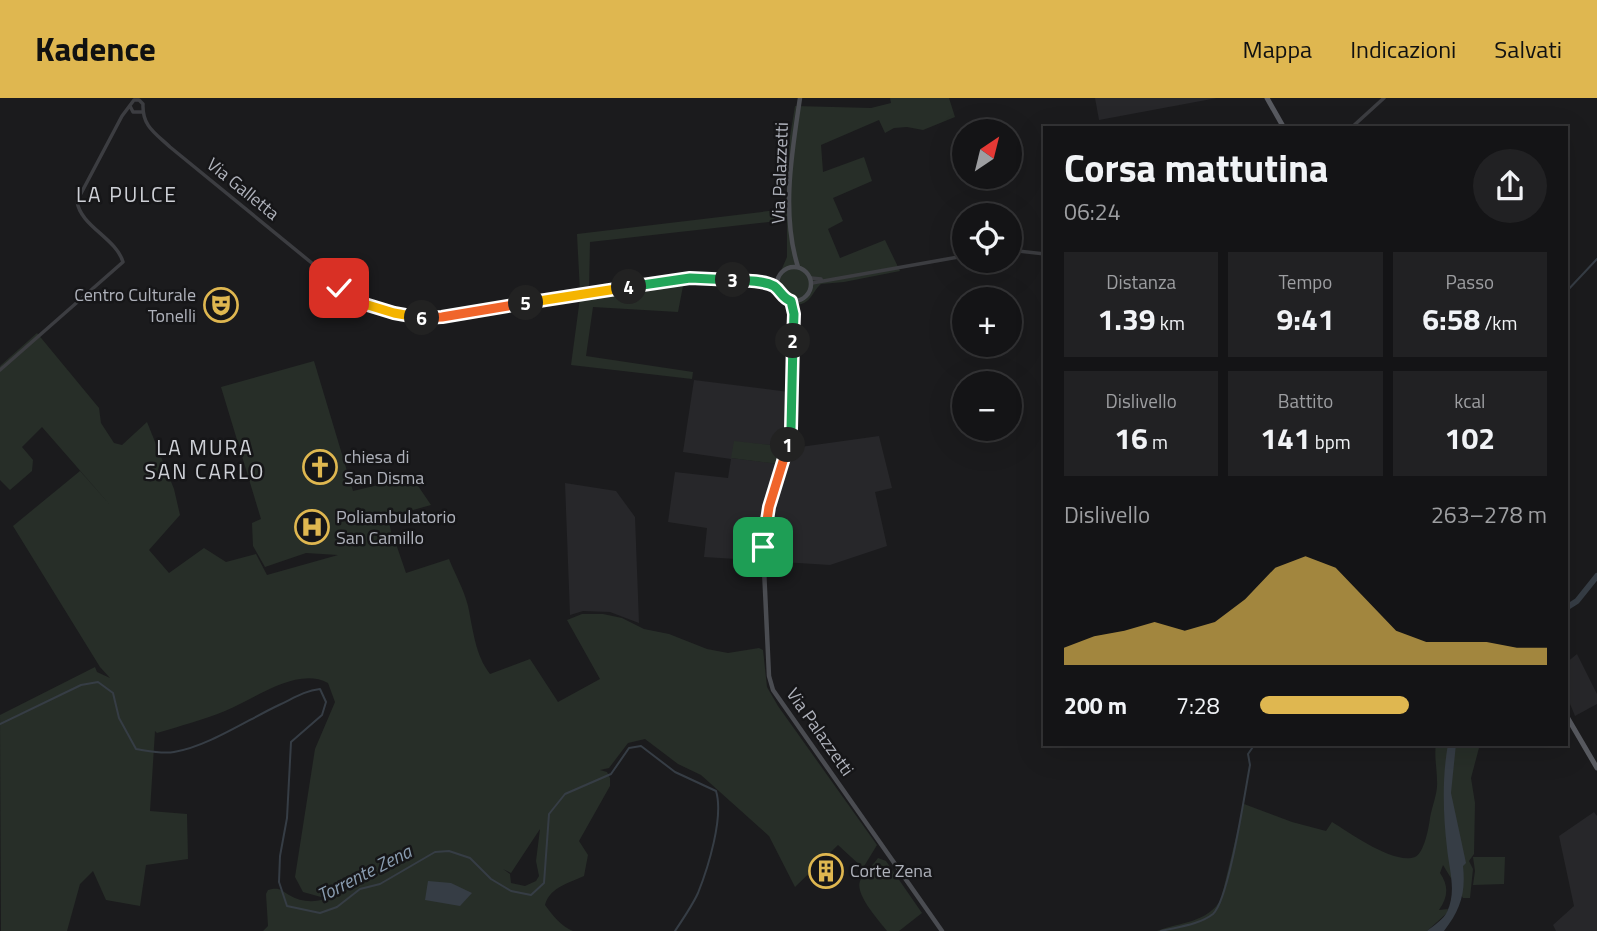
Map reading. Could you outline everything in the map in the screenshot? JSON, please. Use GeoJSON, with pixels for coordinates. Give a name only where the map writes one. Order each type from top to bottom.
{"type":"FeatureCollection","features":[{"type":"Feature","properties":{"kind":"main road","name":"Via Palazzetti"},"geometry":{"type":"LineString","coordinates":[[776,281],[792,260],[790,185],[793,135],[800,98]]}},
{"type":"Feature","properties":{"kind":"main road"},"geometry":{"type":"LineString","coordinates":[[1267,98],[1283,126]]}},
{"type":"Feature","properties":{"kind":"main road","name":"Via Palazzetti"},"geometry":{"type":"LineString","coordinates":[[793,250],[798,267]]}},
{"type":"Feature","properties":{"kind":"main road"},"geometry":{"type":"LineString","coordinates":[[787,268],[803,269],[811,280]]}},
{"type":"Feature","properties":{"kind":"main road","name":"Via Palazzetti"},"geometry":{"type":"LineString","coordinates":[[794,314],[801,300],[807,296],[811,280]]}},
{"type":"Feature","properties":{"kind":"main road"},"geometry":{"type":"LineString","coordinates":[[776,281],[781,295],[791,301],[801,300]]}},
{"type":"Feature","properties":{"kind":"main road","name":"Via Palazzetti"},"geometry":{"type":"LineString","coordinates":[[791,301],[794,314],[791,429],[786,456],[769,507],[763,547],[769,676],[773,690],[942,931]]}},
{"type":"Feature","properties":{"kind":"main road"},"geometry":{"type":"LineString","coordinates":[[1568,718],[1597,768]]}},
{"type":"Feature","properties":{"kind":"street"},"geometry":{"type":"LineString","coordinates":[[1353,126],[1384,98]]}},
{"type":"Feature","properties":{"kind":"street"},"geometry":{"type":"LineString","coordinates":[[136,101],[143,110],[143,117]]}},
{"type":"Feature","properties":{"kind":"street"},"geometry":{"type":"LineString","coordinates":[[134,113],[136,101]]}},
{"type":"Feature","properties":{"kind":"street"},"geometry":{"type":"LineString","coordinates":[[0,370],[120,266],[123,259],[79,211],[77,201],[124,113],[136,101]]}},
{"type":"Feature","properties":{"kind":"street"},"geometry":{"type":"LineString","coordinates":[[124,113],[143,110]]}},
{"type":"Feature","properties":{"kind":"street","name":"Via Galletta"},"geometry":{"type":"LineString","coordinates":[[134,113],[143,117],[147,125],[170,147],[340,289]]}},
{"type":"Feature","properties":{"kind":"street"},"geometry":{"type":"LineString","coordinates":[[1022,251],[1043,254]]}},
{"type":"Feature","properties":{"kind":"street"},"geometry":{"type":"LineString","coordinates":[[811,280],[952,258]]}},
{"type":"Feature","properties":{"kind":"street"},"geometry":{"type":"LineString","coordinates":[[358,302],[394,313],[425,318],[690,278],[709,277],[768,284],[778,288]]}},
{"type":"Feature","properties":{"kind":"street","name":"Via Galletta"},"geometry":{"type":"LineString","coordinates":[[330,278],[346,284]]}},
{"type":"Feature","properties":{"kind":"street"},"geometry":{"type":"LineString","coordinates":[[768,284],[776,281]]}},
{"type":"Feature","properties":{"kind":"street"},"geometry":{"type":"LineString","coordinates":[[361,296],[358,302],[352,305],[343,302],[339,297],[340,289],[346,284],[357,285],[361,296],[372,306]]}},
{"type":"Feature","properties":{"kind":"shaded area"},"geometry":{"type":"Polygon","coordinates":[[[890,98],[949,98],[955,117],[923,130],[894,128],[885,133],[879,120],[821,145],[823,172],[864,157],[872,181],[833,198],[843,221],[828,229],[840,258],[885,240],[900,271],[821,284],[802,304],[788,303],[773,289],[787,257],[787,220],[590,242],[589,290],[580,292],[577,234],[786,209],[788,149],[795,106],[871,108],[891,103],[890,98]]]}},
{"type":"Feature","properties":{"kind":"shaded area"},"geometry":{"type":"Polygon","coordinates":[[[1095,98],[1217,98],[1099,120],[1095,98]]]}},
{"type":"Feature","properties":{"kind":"shaded area"},"geometry":{"type":"Polygon","coordinates":[[[683,286],[678,312],[593,307],[586,356],[693,372],[692,379],[571,365],[580,298],[683,286]]]}},
{"type":"Feature","properties":{"kind":"shaded area"},"geometry":{"type":"Polygon","coordinates":[[[37,333],[99,408],[101,423],[114,443],[122,445],[147,422],[174,489],[180,515],[149,550],[169,573],[204,548],[226,562],[256,554],[267,575],[338,555],[306,553],[265,567],[253,546],[252,523],[261,519],[221,387],[314,361],[353,491],[412,477],[431,505],[388,517],[392,536],[373,544],[394,538],[406,573],[449,559],[466,600],[478,650],[490,674],[530,659],[558,702],[600,679],[567,620],[582,614],[622,618],[644,629],[669,634],[707,649],[728,653],[759,648],[763,650],[767,687],[778,706],[877,845],[863,868],[838,845],[795,887],[769,836],[701,775],[678,764],[645,739],[628,743],[609,768],[600,770],[607,772],[610,786],[579,841],[588,855],[584,876],[556,890],[547,899],[545,905],[558,920],[573,931],[263,931],[268,926],[268,890],[280,890],[308,901],[328,898],[339,892],[321,897],[303,892],[295,877],[315,749],[335,702],[328,683],[303,679],[276,686],[208,717],[157,733],[155,731],[150,811],[187,814],[188,859],[146,865],[140,906],[106,900],[93,871],[80,884],[67,931],[1,931],[0,715],[95,667],[97,672],[110,678],[100,667],[13,526],[80,471],[111,506],[42,427],[22,447],[33,460],[32,471],[10,490],[0,480],[0,366],[37,333]],[[540,829],[511,873],[503,869],[510,874],[511,883],[525,886],[536,881],[539,876],[536,861],[540,829]]]}},
{"type":"Feature","properties":{"kind":"shaded area"},"geometry":{"type":"Polygon","coordinates":[[[694,380],[797,393],[793,448],[879,436],[892,488],[875,492],[887,546],[830,565],[704,557],[707,528],[668,522],[675,472],[728,478],[731,459],[683,452],[694,380]],[[735,442],[732,458],[787,465],[792,449],[735,442]]]}},
{"type":"Feature","properties":{"kind":"shaded area"},"geometry":{"type":"Polygon","coordinates":[[[734,441],[782,446],[779,464],[731,458],[734,441]]]}},
{"type":"Feature","properties":{"kind":"shaded area"},"geometry":{"type":"Polygon","coordinates":[[[565,483],[616,491],[635,517],[639,623],[610,612],[583,611],[570,615],[565,483]]]}},
{"type":"Feature","properties":{"kind":"shaded area"},"geometry":{"type":"Polygon","coordinates":[[[1577,654],[1597,694],[1597,704],[1575,716],[1568,699],[1568,661],[1577,654]]]}},
{"type":"Feature","properties":{"kind":"shaded area"},"geometry":{"type":"Polygon","coordinates":[[[1436,746],[1479,746],[1471,778],[1475,803],[1474,854],[1469,861],[1473,869],[1470,898],[1463,898],[1443,865],[1440,873],[1446,892],[1439,910],[1448,909],[1427,931],[1157,931],[1193,921],[1209,913],[1221,899],[1244,804],[1326,831],[1332,822],[1384,852],[1406,858],[1415,857],[1425,839],[1436,795],[1436,746]]]}},
{"type":"Feature","properties":{"kind":"shaded area"},"geometry":{"type":"Polygon","coordinates":[[[1448,746],[1456,746],[1451,793],[1466,863],[1463,866],[1464,885],[1458,909],[1444,931],[1427,931],[1446,915],[1452,896],[1444,809],[1448,746]]]}},
{"type":"Feature","properties":{"kind":"shaded area"},"geometry":{"type":"Polygon","coordinates":[[[1594,812],[1597,816],[1597,931],[1556,931],[1553,925],[1574,906],[1559,836],[1594,812]]]}},
{"type":"Feature","properties":{"kind":"shaded area"},"geometry":{"type":"Polygon","coordinates":[[[1473,857],[1505,857],[1504,884],[1473,885],[1473,857]]]}},
{"type":"Feature","properties":{"kind":"shaded area"},"geometry":{"type":"Polygon","coordinates":[[[878,858],[886,861],[922,913],[899,931],[887,931],[869,907],[859,887],[860,881],[878,858]]]}},
{"type":"Feature","properties":{"kind":"shaded area"},"geometry":{"type":"Polygon","coordinates":[[[428,881],[451,883],[472,893],[460,906],[425,900],[428,881]]]}},
{"type":"Feature","properties":{"kind":"waterway"},"geometry":{"type":"LineString","coordinates":[[1568,290],[1597,259]]}},
{"type":"Feature","properties":{"kind":"waterway"},"geometry":{"type":"LineString","coordinates":[[1568,607],[1577,601],[1597,576]]}},
{"type":"Feature","properties":{"kind":"waterway","name":"Torrente Zena"},"geometry":{"type":"LineString","coordinates":[[0,724],[81,685],[98,682],[113,693],[119,718],[136,749],[174,752],[214,739],[299,695],[320,689],[326,702],[322,715],[291,742],[287,818],[280,856],[279,882],[287,906],[320,913],[337,907],[360,889],[380,884],[435,852],[449,851],[470,858],[491,879],[511,891],[531,895],[544,883],[549,814],[565,794],[611,774],[629,748],[641,746],[675,772],[716,791],[718,814],[710,857],[698,893],[675,931]]}},
{"type":"Feature","properties":{"kind":"waterway"},"geometry":{"type":"LineString","coordinates":[[1161,931],[1201,921],[1213,914],[1219,905],[1240,820],[1250,765],[1248,754],[1254,746]]}},
{"type":"Feature","properties":{"kind":"place","name":"Centro Culturale Tonelli"},"geometry":{"type":"Point","coordinates":[221,305]}},
{"type":"Feature","properties":{"kind":"place","name":"chiesa di San Disma"},"geometry":{"type":"Point","coordinates":[320,467]}},
{"type":"Feature","properties":{"kind":"place","name":"Poliambulatorio San Camillo"},"geometry":{"type":"Point","coordinates":[312,527]}},
{"type":"Feature","properties":{"kind":"place","name":"Corte Zena"},"geometry":{"type":"Point","coordinates":[826,871]}},
{"type":"Feature","properties":{"kind":"district","name":"LA PULCE"},"geometry":{"type":"Point","coordinates":[127,195]}},
{"type":"Feature","properties":{"kind":"district","name":"LA MURA SAN CARLO"},"geometry":{"type":"Point","coordinates":[205,460]}},
{"type":"Feature","properties":{"kind":"route"},"geometry":{"type":"LineString","coordinates":[[339,288],[339,297],[344,304],[352,305],[358,302],[394,313],[425,318],[690,278],[709,277],[768,284],[778,288],[785,299],[791,301],[794,314],[791,429],[786,456],[769,507],[763,547]]}}]}
